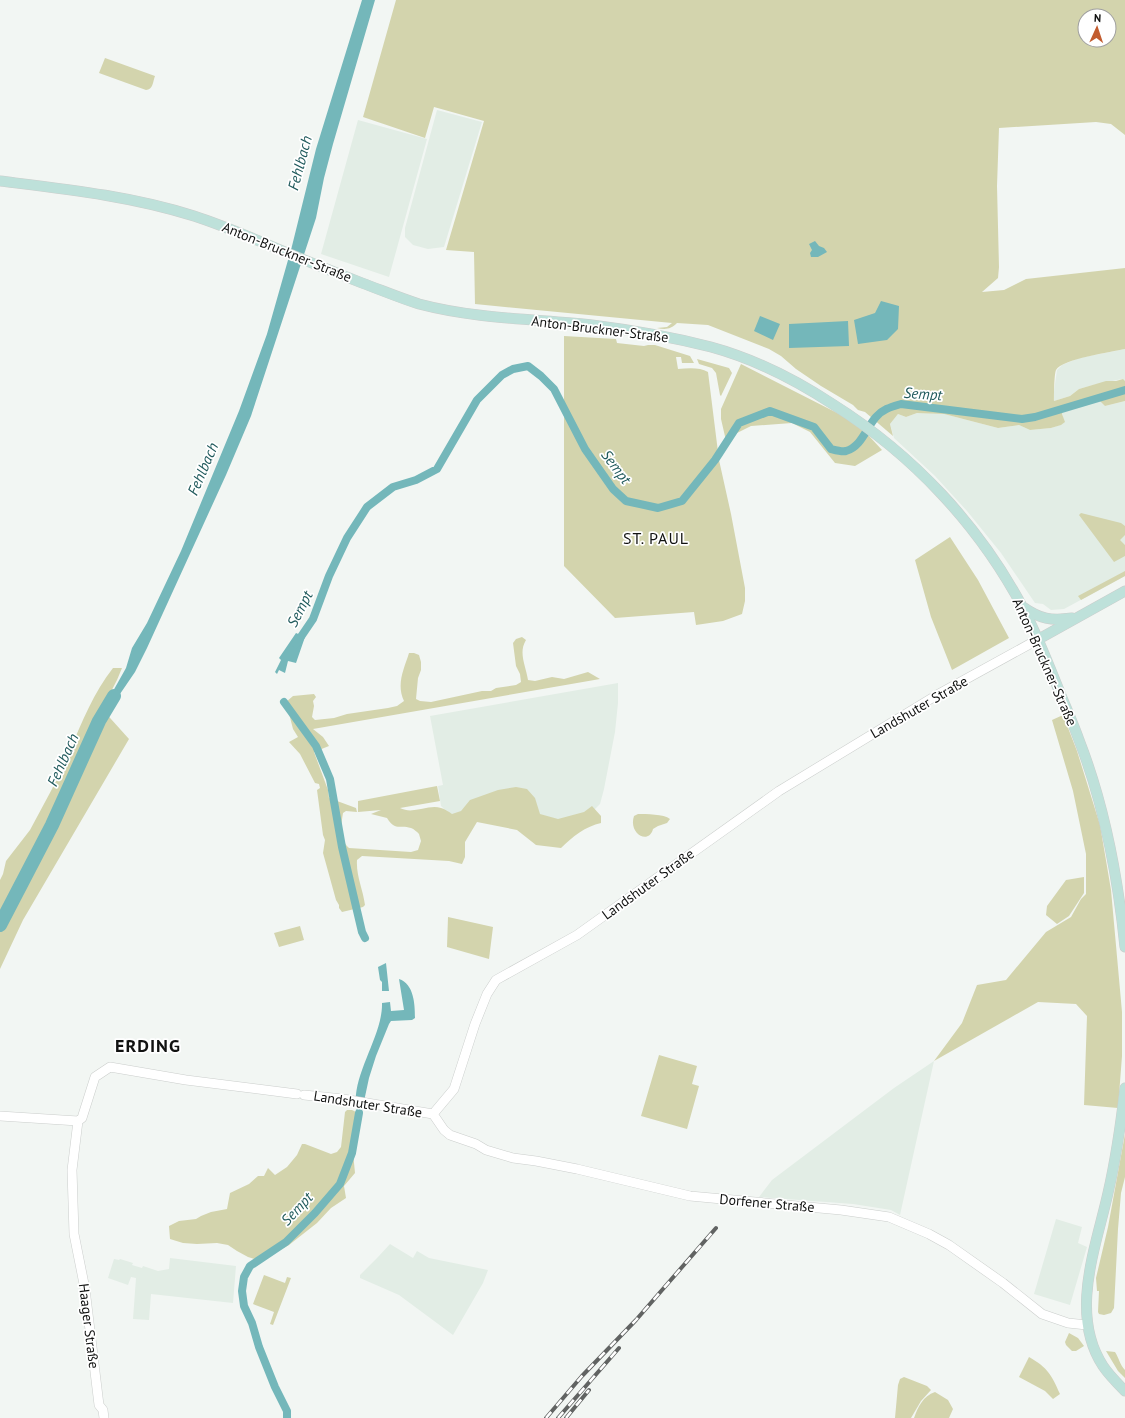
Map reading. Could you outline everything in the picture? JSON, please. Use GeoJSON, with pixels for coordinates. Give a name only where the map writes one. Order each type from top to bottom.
{"type":"FeatureCollection","features":[{"type":"Feature","properties":{"kind":"main road","name":"Anton-Bruckner-Straße"},"geometry":{"type":"LineString","coordinates":[[0,181],[123,198],[158,205],[220,225],[394,296],[445,310],[496,318],[590,325],[627,330],[712,348],[736,355],[778,373],[817,394],[860,422],[874,432],[918,470],[953,506],[990,553],[1023,607],[1081,743],[1114,866],[1125,946]]}},
{"type":"Feature","properties":{"kind":"main road"},"geometry":{"type":"LineString","coordinates":[[1037,640],[1125,591]]}},
{"type":"Feature","properties":{"kind":"main road"},"geometry":{"type":"LineString","coordinates":[[1023,607],[1034,614],[1054,620],[1076,618]]}},
{"type":"Feature","properties":{"kind":"main road"},"geometry":{"type":"LineString","coordinates":[[1125,1088],[1117,1152],[1090,1274],[1086,1302],[1087,1325],[1098,1358],[1109,1374],[1125,1391]]}},
{"type":"Feature","properties":{"kind":"street","name":"Landshuter Straße"},"geometry":{"type":"LineString","coordinates":[[110,1067],[434,1114],[454,1089],[475,1024],[487,994],[496,980],[577,935],[779,791],[937,695],[1037,640]]}},
{"type":"Feature","properties":{"kind":"street","name":"Haager Straße"},"geometry":{"type":"LineString","coordinates":[[104,1418],[99,1405],[85,1290],[74,1234],[72,1170],[78,1121],[82,1118],[95,1078],[110,1067]]}},
{"type":"Feature","properties":{"kind":"street","name":"Dorfener Straße"},"geometry":{"type":"LineString","coordinates":[[434,1114],[444,1130],[450,1135],[476,1144],[486,1150],[513,1158],[577,1169],[690,1196],[841,1210],[889,1217],[930,1234],[945,1243],[1003,1283],[1042,1314],[1068,1323],[1087,1325]]}},
{"type":"Feature","properties":{"kind":"street"},"geometry":{"type":"LineString","coordinates":[[0,1116],[78,1121]]}},
{"type":"Feature","properties":{"kind":"shaded area"},"geometry":{"type":"Polygon","coordinates":[[[437,110],[482,122],[444,247],[428,249],[413,245],[405,237],[405,228],[437,110]]]}},
{"type":"Feature","properties":{"kind":"shaded area"},"geometry":{"type":"Polygon","coordinates":[[[358,120],[427,139],[389,277],[321,254],[358,120]]]}},
{"type":"Feature","properties":{"kind":"shaded area"},"geometry":{"type":"Polygon","coordinates":[[[1125,349],[1125,381],[1122,379],[1093,385],[1079,389],[1070,396],[1054,401],[1057,370],[1062,365],[1079,358],[1125,349]]]}},
{"type":"Feature","properties":{"kind":"shaded area"},"geometry":{"type":"Polygon","coordinates":[[[1096,396],[1105,406],[1125,401],[1125,576],[1064,609],[1051,610],[1043,604],[1035,603],[1001,553],[967,511],[935,476],[894,438],[890,424],[898,414],[906,417],[917,413],[929,413],[944,414],[998,428],[1019,425],[1030,430],[1051,428],[1064,422],[1062,414],[1063,407],[1096,396]]]}},
{"type":"Feature","properties":{"kind":"shaded area"},"geometry":{"type":"Polygon","coordinates":[[[618,683],[618,703],[615,732],[604,789],[600,804],[587,817],[559,824],[452,816],[441,806],[438,786],[443,785],[430,716],[618,683]]]}},
{"type":"Feature","properties":{"kind":"shaded area"},"geometry":{"type":"Polygon","coordinates":[[[934,1061],[900,1215],[891,1210],[853,1204],[759,1197],[772,1180],[894,1088],[934,1061]]]}},
{"type":"Feature","properties":{"kind":"shaded area"},"geometry":{"type":"Polygon","coordinates":[[[1056,1219],[1082,1227],[1078,1243],[1087,1247],[1070,1305],[1034,1294],[1056,1219]]]}},
{"type":"Feature","properties":{"kind":"shaded area"},"geometry":{"type":"Polygon","coordinates":[[[390,1244],[413,1258],[417,1251],[429,1258],[488,1270],[483,1283],[453,1335],[399,1295],[360,1278],[360,1275],[390,1244]]]}},
{"type":"Feature","properties":{"kind":"shaded area"},"geometry":{"type":"Polygon","coordinates":[[[170,1258],[236,1266],[233,1303],[151,1294],[149,1320],[133,1319],[136,1278],[131,1277],[128,1285],[108,1278],[114,1259],[120,1259],[133,1263],[132,1265],[142,1268],[143,1266],[158,1271],[169,1269],[170,1258]]]}},
{"type":"Feature","properties":{"kind":"green space"},"geometry":{"type":"Polygon","coordinates":[[[396,0],[1125,0],[1125,135],[1111,124],[1096,122],[999,128],[997,186],[998,278],[982,292],[1004,290],[1026,279],[1125,268],[1125,349],[1077,359],[1060,366],[1055,373],[1054,401],[1070,396],[1079,389],[1106,381],[1123,379],[1125,381],[1125,401],[1105,406],[1095,396],[1063,407],[1062,414],[1065,422],[1061,425],[1051,428],[1030,430],[1019,425],[998,428],[944,414],[917,413],[906,417],[898,414],[890,424],[893,436],[865,412],[858,410],[853,405],[821,386],[796,369],[781,356],[769,349],[708,325],[677,323],[673,327],[663,329],[657,328],[667,327],[672,323],[475,304],[474,252],[446,250],[484,121],[434,107],[425,138],[363,117],[396,0]]]}},
{"type":"Feature","properties":{"kind":"green space"},"geometry":{"type":"Polygon","coordinates":[[[105,58],[155,76],[150,89],[146,90],[99,73],[105,58]]]}},
{"type":"Feature","properties":{"kind":"green space"},"geometry":{"type":"Polygon","coordinates":[[[564,336],[616,339],[617,343],[644,346],[655,345],[690,356],[694,363],[682,363],[681,357],[676,357],[678,369],[690,368],[705,370],[708,372],[719,460],[745,588],[745,601],[742,614],[723,621],[696,625],[694,612],[615,618],[564,566],[564,336]]]}},
{"type":"Feature","properties":{"kind":"green space"},"geometry":{"type":"Polygon","coordinates":[[[697,359],[729,368],[732,373],[721,396],[716,373],[712,368],[699,364],[697,359]]]}},
{"type":"Feature","properties":{"kind":"green space"},"geometry":{"type":"Polygon","coordinates":[[[741,364],[847,418],[869,436],[882,450],[855,466],[835,463],[810,432],[792,423],[751,426],[737,433],[727,445],[721,419],[721,409],[741,364]]]}},
{"type":"Feature","properties":{"kind":"green space"},"geometry":{"type":"Polygon","coordinates":[[[1081,513],[1121,523],[1125,526],[1125,535],[1120,540],[1125,545],[1125,556],[1114,562],[1079,515],[1081,513]]]}},
{"type":"Feature","properties":{"kind":"green space"},"geometry":{"type":"Polygon","coordinates":[[[950,537],[978,580],[1009,638],[952,670],[931,617],[915,560],[950,537]]]}},
{"type":"Feature","properties":{"kind":"green space"},"geometry":{"type":"Polygon","coordinates":[[[1125,571],[1125,576],[1081,600],[1078,596],[1125,571]]]}},
{"type":"Feature","properties":{"kind":"green space"},"geometry":{"type":"Polygon","coordinates":[[[522,637],[526,640],[523,650],[523,660],[528,680],[535,681],[552,677],[564,679],[588,672],[600,679],[313,729],[323,737],[329,746],[314,752],[328,790],[329,798],[356,808],[357,812],[346,811],[343,813],[341,827],[342,836],[349,848],[411,852],[418,850],[421,841],[419,834],[412,828],[395,826],[387,818],[371,814],[381,810],[358,812],[358,801],[437,786],[440,801],[400,808],[405,810],[415,810],[436,807],[444,809],[452,814],[461,811],[470,800],[498,790],[516,787],[527,789],[535,798],[540,814],[558,819],[584,812],[592,806],[601,816],[601,823],[595,824],[580,832],[561,848],[536,845],[517,830],[477,822],[465,842],[465,857],[462,864],[449,861],[362,856],[357,860],[357,866],[365,905],[363,907],[342,912],[336,900],[323,853],[325,840],[317,790],[320,788],[319,784],[315,783],[300,754],[289,742],[298,737],[293,729],[286,702],[293,696],[314,694],[316,697],[313,701],[314,706],[312,717],[315,720],[334,718],[347,714],[397,706],[404,701],[401,683],[409,653],[419,655],[421,662],[416,699],[420,701],[431,702],[516,685],[521,682],[520,674],[516,666],[513,643],[516,639],[522,637]]]}},
{"type":"Feature","properties":{"kind":"green space"},"geometry":{"type":"Polygon","coordinates":[[[113,668],[122,668],[102,709],[129,739],[23,920],[0,969],[0,880],[6,861],[30,830],[52,789],[67,756],[70,756],[72,751],[70,750],[89,708],[106,677],[113,668]]]}},
{"type":"Feature","properties":{"kind":"green space"},"geometry":{"type":"Polygon","coordinates":[[[1063,715],[1077,751],[1100,825],[1111,890],[1122,1012],[1122,1056],[1118,1108],[1084,1105],[1087,1016],[1076,1004],[1038,1002],[934,1061],[962,1023],[977,985],[1006,980],[1046,932],[1071,917],[1081,899],[1086,894],[1086,854],[1073,791],[1052,720],[1063,715]]]}},
{"type":"Feature","properties":{"kind":"green space"},"geometry":{"type":"Polygon","coordinates":[[[638,814],[659,815],[670,819],[667,823],[653,829],[651,834],[644,837],[636,832],[634,828],[634,816],[638,814]]]}},
{"type":"Feature","properties":{"kind":"green space"},"geometry":{"type":"Polygon","coordinates":[[[1084,877],[1084,893],[1069,916],[1057,924],[1046,915],[1047,906],[1066,880],[1084,877]]]}},
{"type":"Feature","properties":{"kind":"green space"},"geometry":{"type":"Polygon","coordinates":[[[448,917],[493,927],[489,959],[447,947],[448,917]]]}},
{"type":"Feature","properties":{"kind":"green space"},"geometry":{"type":"Polygon","coordinates":[[[300,926],[304,940],[279,947],[274,933],[300,926]]]}},
{"type":"Feature","properties":{"kind":"green space"},"geometry":{"type":"Polygon","coordinates":[[[659,1055],[697,1066],[692,1084],[699,1086],[687,1129],[641,1116],[659,1055]]]}},
{"type":"Feature","properties":{"kind":"green space"},"geometry":{"type":"Polygon","coordinates":[[[347,1110],[356,1112],[352,1142],[355,1173],[344,1186],[346,1198],[331,1208],[317,1223],[289,1245],[261,1261],[248,1257],[228,1245],[217,1243],[183,1243],[170,1239],[169,1226],[179,1221],[196,1219],[211,1212],[227,1209],[230,1193],[249,1184],[258,1176],[264,1176],[268,1168],[275,1175],[287,1167],[297,1155],[302,1144],[331,1154],[337,1152],[341,1147],[345,1112],[347,1110]]]}},
{"type":"Feature","properties":{"kind":"green space"},"geometry":{"type":"Polygon","coordinates":[[[1125,1134],[1125,1177],[1121,1193],[1114,1308],[1111,1313],[1104,1315],[1099,1314],[1098,1312],[1099,1291],[1097,1291],[1096,1278],[1108,1227],[1125,1134]]]}},
{"type":"Feature","properties":{"kind":"green space"},"geometry":{"type":"Polygon","coordinates":[[[264,1275],[285,1283],[287,1277],[291,1278],[273,1325],[270,1324],[274,1312],[253,1304],[264,1275]]]}},
{"type":"Feature","properties":{"kind":"green space"},"geometry":{"type":"Polygon","coordinates":[[[1069,1333],[1078,1338],[1084,1346],[1076,1351],[1072,1351],[1065,1342],[1069,1333]]]}},
{"type":"Feature","properties":{"kind":"green space"},"geometry":{"type":"Polygon","coordinates":[[[1106,1351],[1115,1352],[1125,1370],[1125,1378],[1118,1371],[1106,1351]]]}},
{"type":"Feature","properties":{"kind":"green space"},"geometry":{"type":"Polygon","coordinates":[[[1029,1357],[1045,1368],[1054,1381],[1060,1394],[1053,1399],[1045,1391],[1019,1377],[1029,1357]]]}},
{"type":"Feature","properties":{"kind":"green space"},"geometry":{"type":"Polygon","coordinates":[[[904,1377],[927,1386],[931,1390],[921,1401],[911,1418],[895,1418],[898,1385],[900,1379],[904,1377]]]}},
{"type":"Feature","properties":{"kind":"green space"},"geometry":{"type":"Polygon","coordinates":[[[935,1392],[948,1400],[953,1409],[949,1418],[914,1418],[924,1399],[935,1392]]]}},
{"type":"Feature","properties":{"kind":"water"},"geometry":{"type":"Polygon","coordinates":[[[362,0],[375,0],[333,144],[316,218],[251,416],[226,475],[147,648],[135,672],[107,713],[103,709],[126,668],[132,648],[147,623],[181,551],[239,411],[267,334],[292,246],[316,149],[362,0]]]}},
{"type":"Feature","properties":{"kind":"water"},"geometry":{"type":"Polygon","coordinates":[[[815,241],[827,252],[818,257],[811,257],[810,253],[812,250],[809,244],[815,241]]]}},
{"type":"Feature","properties":{"kind":"water"},"geometry":{"type":"Polygon","coordinates":[[[881,301],[899,306],[898,329],[887,340],[858,344],[854,320],[875,313],[881,301]]]}},
{"type":"Feature","properties":{"kind":"water"},"geometry":{"type":"Polygon","coordinates":[[[760,316],[780,324],[773,340],[754,331],[760,316]]]}},
{"type":"Feature","properties":{"kind":"water"},"geometry":{"type":"Polygon","coordinates":[[[848,321],[849,346],[789,348],[789,324],[848,321]]]}},
{"type":"Feature","properties":{"kind":"water","name":"Sempt"},"geometry":{"type":"Polygon","coordinates":[[[296,633],[305,637],[296,663],[288,661],[285,673],[279,670],[277,674],[275,672],[281,660],[279,658],[296,633]]]}},
{"type":"Feature","properties":{"kind":"water"},"geometry":{"type":"Polygon","coordinates":[[[386,963],[389,991],[382,991],[382,982],[380,980],[378,967],[386,963]]]}},
{"type":"Feature","properties":{"kind":"water"},"geometry":{"type":"Polygon","coordinates":[[[399,979],[408,985],[411,990],[415,1007],[415,1018],[412,1020],[391,1021],[389,1024],[369,1078],[360,1120],[358,1123],[356,1098],[358,1085],[377,1030],[381,1016],[382,1003],[390,1002],[391,1011],[404,1010],[399,979]]]}},
{"type":"Feature","properties":{"kind":"waterway","name":"Sempt"},"geometry":{"type":"LineString","coordinates":[[296,644],[313,619],[329,576],[347,538],[367,507],[393,487],[416,480],[437,469],[477,400],[502,375],[513,369],[528,366],[554,389],[585,449],[613,489],[626,501],[658,508],[682,501],[715,460],[739,423],[770,411],[814,427],[831,449],[846,451],[851,449],[860,441],[872,421],[881,412],[901,404],[1022,419],[1035,417],[1125,390]]}},
{"type":"Feature","properties":{"kind":"waterway","name":"Fehlbach"},"geometry":{"type":"LineString","coordinates":[[0,925],[52,825],[99,721],[114,696]]}},
{"type":"Feature","properties":{"kind":"waterway","name":"Sempt"},"geometry":{"type":"LineString","coordinates":[[284,702],[316,746],[330,779],[342,847],[362,932],[365,938]]}},
{"type":"Feature","properties":{"kind":"waterway","name":"Sempt"},"geometry":{"type":"LineString","coordinates":[[287,1418],[287,1411],[275,1387],[259,1347],[252,1323],[244,1306],[242,1291],[244,1277],[250,1266],[286,1242],[315,1213],[340,1184],[352,1153],[359,1113]]}},
{"type":"Feature","properties":{"kind":"railway"},"geometry":{"type":"LineString","coordinates":[[546,1418],[582,1376],[636,1320],[716,1228]]}},
{"type":"Feature","properties":{"kind":"railway"},"geometry":{"type":"LineString","coordinates":[[558,1418],[619,1348]]}},
{"type":"Feature","properties":{"kind":"railway"},"geometry":{"type":"LineString","coordinates":[[566,1418],[589,1390]]}},
{"type":"Feature","properties":{"kind":"district","name":"ST. PAUL"},"geometry":{"type":"Point","coordinates":[656,538]}},
{"type":"Feature","properties":{"kind":"district","name":"ERDING"},"geometry":{"type":"Point","coordinates":[148,1046]}}]}
